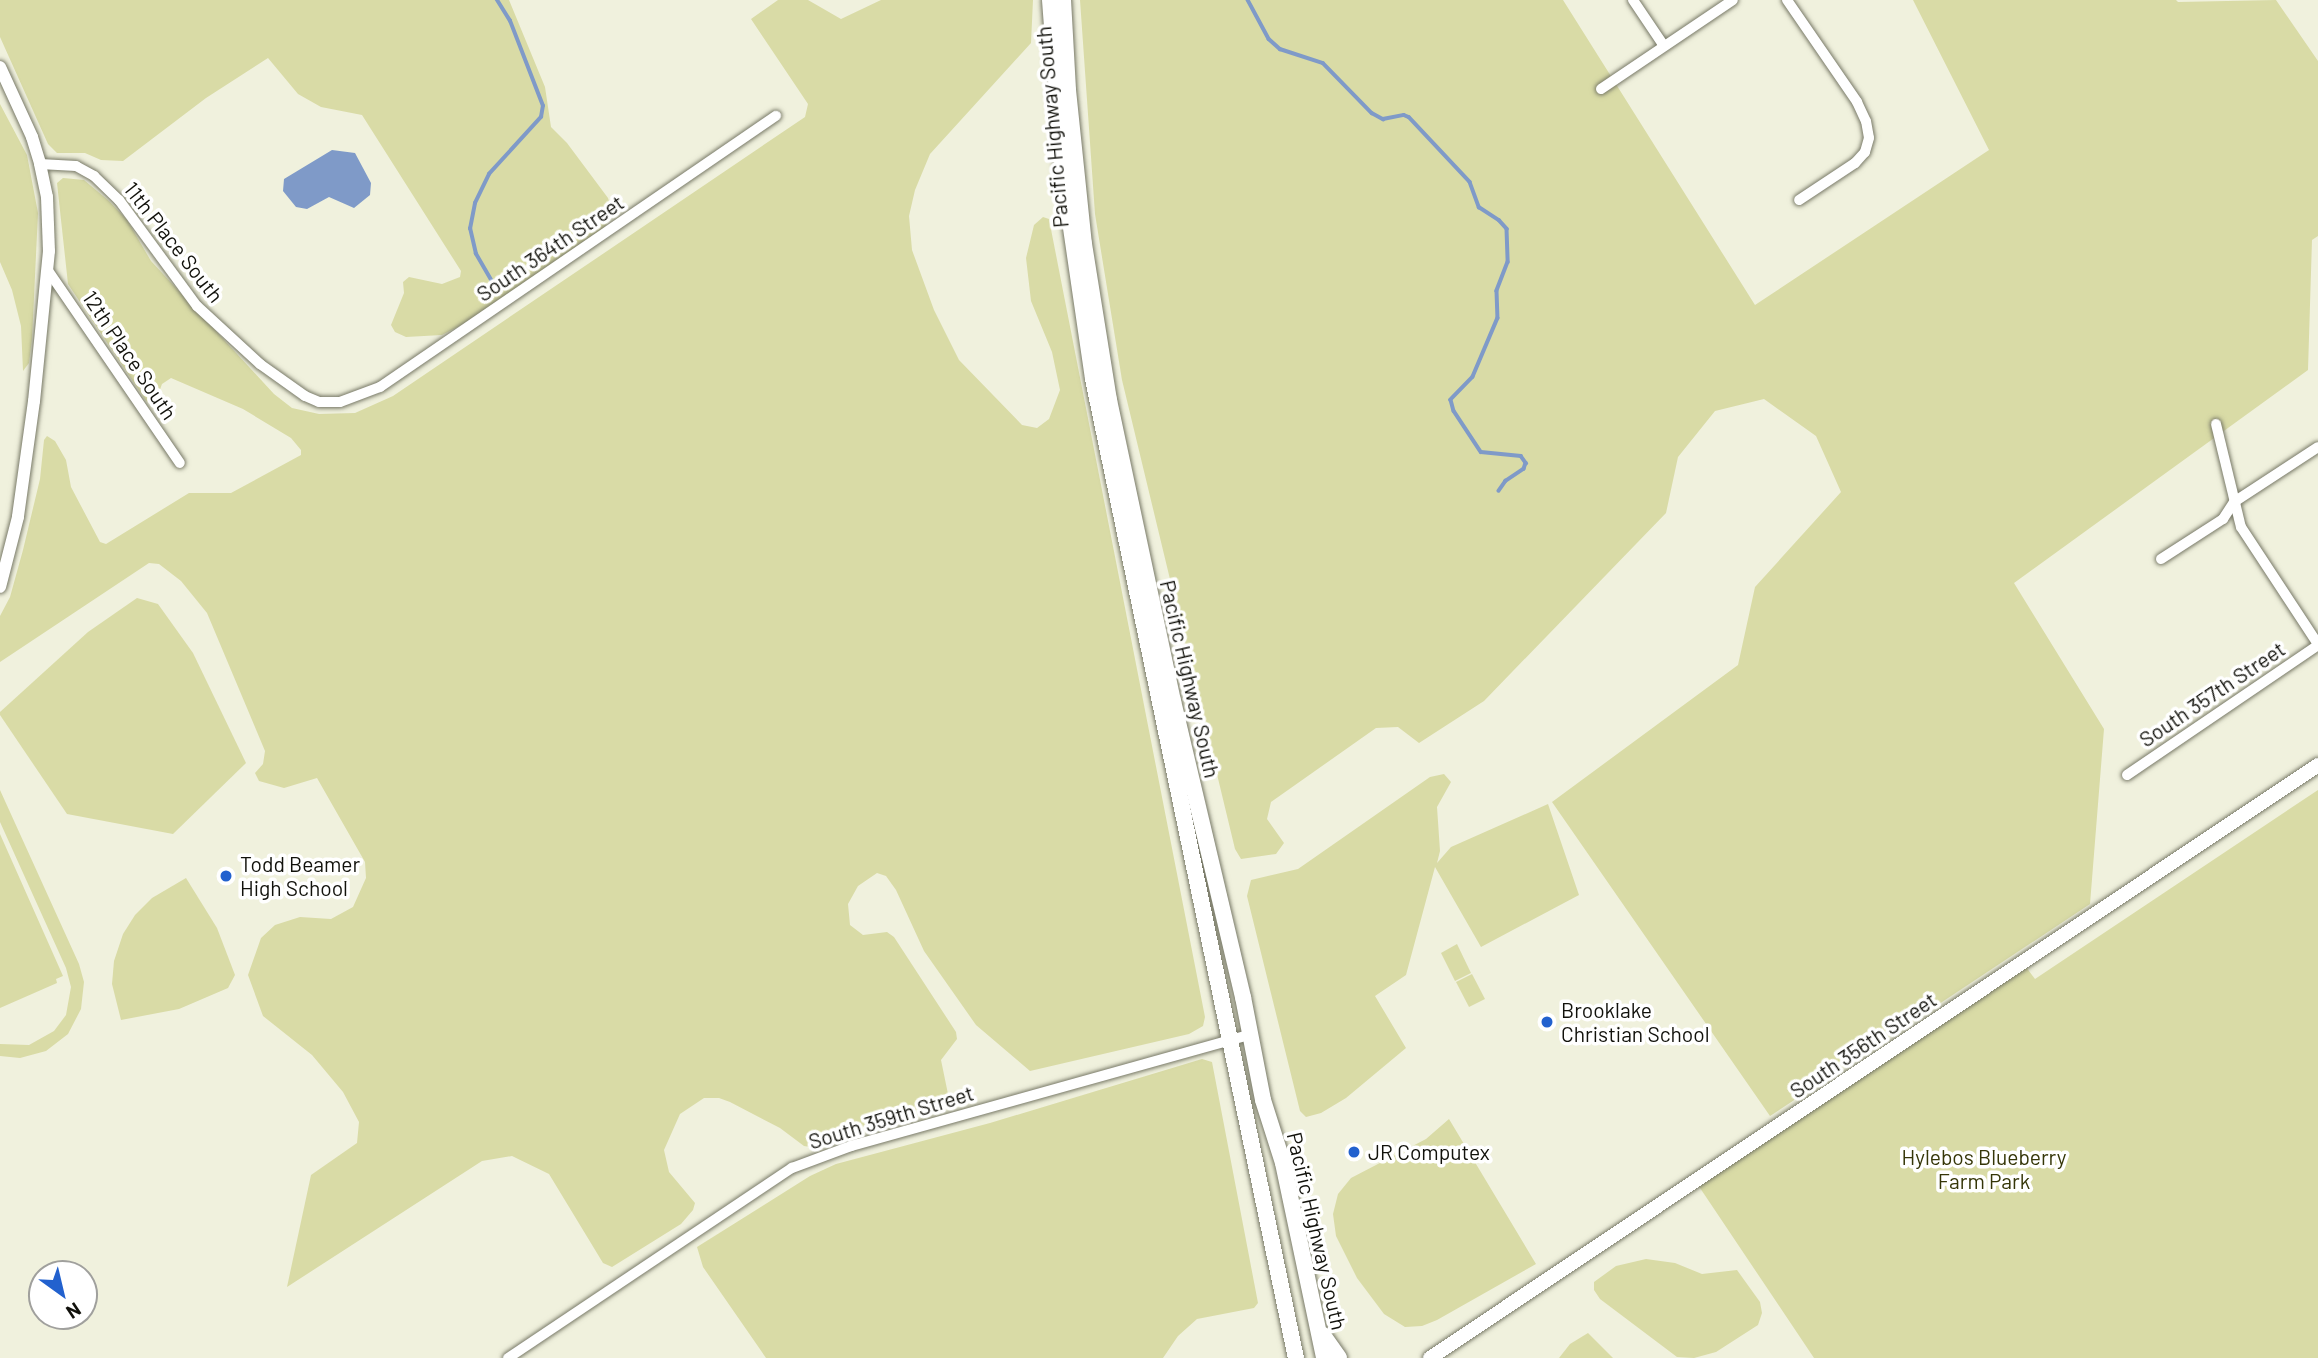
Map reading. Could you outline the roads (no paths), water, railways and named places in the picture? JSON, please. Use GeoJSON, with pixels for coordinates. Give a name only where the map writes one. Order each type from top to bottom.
{"type":"FeatureCollection","features":[{"type":"Feature","properties":{"kind":"main road","name":"Pacific Highway South"},"geometry":{"type":"LineString","coordinates":[[1050,0],[1063,173],[1093,379],[1296,1358]]}},
{"type":"Feature","properties":{"kind":"main road","name":"Pacific Highway South"},"geometry":{"type":"LineString","coordinates":[[1063,0],[1069,103],[1084,244],[1109,400],[1173,701],[1243,997],[1249,1035],[1283,1163],[1324,1358]]}},
{"type":"Feature","properties":{"kind":"main road","name":"South 356th Street"},"geometry":{"type":"LineString","coordinates":[[1430,1358],[2318,765]]}},
{"type":"Feature","properties":{"kind":"main road"},"geometry":{"type":"LineString","coordinates":[[1317,1324],[1339,1358]]}},
{"type":"Feature","properties":{"kind":"street"},"geometry":{"type":"LineString","coordinates":[[1633,0],[1664,46]]}},
{"type":"Feature","properties":{"kind":"street"},"geometry":{"type":"LineString","coordinates":[[1601,89],[1733,0]]}},
{"type":"Feature","properties":{"kind":"street"},"geometry":{"type":"LineString","coordinates":[[1787,0],[1857,102],[1866,121],[1869,138],[1865,152],[1855,163],[1798,200]]}},
{"type":"Feature","properties":{"kind":"street"},"geometry":{"type":"LineString","coordinates":[[0,67],[32,137],[40,164],[47,197],[49,251],[34,401],[18,517],[0,587]]}},
{"type":"Feature","properties":{"kind":"street","name":"South 364th Street"},"geometry":{"type":"LineString","coordinates":[[340,402],[380,387],[776,116]]}},
{"type":"Feature","properties":{"kind":"street","name":"11th Place South"},"geometry":{"type":"LineString","coordinates":[[40,164],[76,166],[94,176],[130,213],[197,306],[240,346],[294,391],[320,402],[340,402]]}},
{"type":"Feature","properties":{"kind":"street","name":"12th Place South"},"geometry":{"type":"LineString","coordinates":[[47,269],[180,463]]}},
{"type":"Feature","properties":{"kind":"street"},"geometry":{"type":"LineString","coordinates":[[2216,424],[2234,502],[2248,539],[2318,644]]}},
{"type":"Feature","properties":{"kind":"street"},"geometry":{"type":"LineString","coordinates":[[2161,559],[2222,519],[2234,502],[2318,447]]}},
{"type":"Feature","properties":{"kind":"street","name":"South 357th Street"},"geometry":{"type":"LineString","coordinates":[[2127,775],[2318,644]]}},
{"type":"Feature","properties":{"kind":"street","name":"South 359th Street"},"geometry":{"type":"LineString","coordinates":[[508,1358],[792,1168],[851,1146],[1249,1035]]}},
{"type":"Feature","properties":{"kind":"water"},"geometry":{"type":"Polygon","coordinates":[[[332,150],[355,153],[371,183],[370,195],[354,208],[329,197],[307,209],[296,207],[283,191],[284,179],[332,150]]]}},
{"type":"Feature","properties":{"kind":"waterway"},"geometry":{"type":"LineString","coordinates":[[495,287],[476,254],[470,229],[475,203],[489,174],[541,117],[543,106],[510,21],[497,0]]}},
{"type":"Feature","properties":{"kind":"waterway"},"geometry":{"type":"LineString","coordinates":[[1248,0],[1269,39],[1280,49],[1323,63],[1372,113],[1383,119],[1404,115],[1409,117],[1470,182],[1479,207],[1499,220],[1507,229],[1508,262],[1497,291],[1498,318],[1473,377],[1451,400],[1454,411],[1481,452],[1521,456],[1526,463],[1524,469],[1506,481],[1499,491]]}},
{"type":"Feature","properties":{"kind":"place","name":"Todd Beamer High School"},"geometry":{"type":"Point","coordinates":[226,876]}},
{"type":"Feature","properties":{"kind":"place","name":"Brooklake Christian School"},"geometry":{"type":"Point","coordinates":[1547,1022]}},
{"type":"Feature","properties":{"kind":"place","name":"JR Computex"},"geometry":{"type":"Point","coordinates":[1354,1152]}},
{"type":"Feature","properties":{"kind":"park label","name":"Hylebos Blueberry Farm Park"},"geometry":{"type":"Point","coordinates":[1984,1169]}}]}
